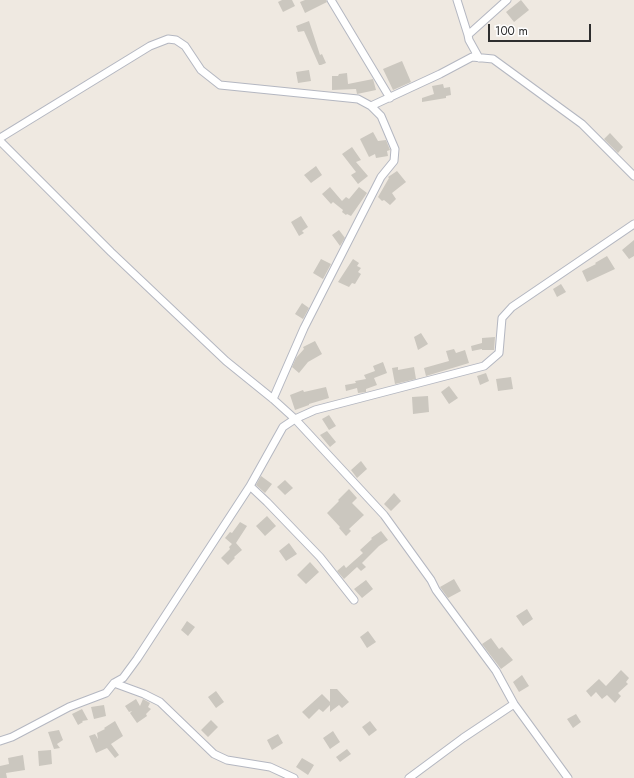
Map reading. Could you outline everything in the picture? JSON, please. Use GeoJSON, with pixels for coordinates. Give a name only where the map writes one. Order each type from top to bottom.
{"type":"FeatureCollection","features":[{"type":"Feature","properties":{"kind":"street"},"geometry":{"type":"LineString","coordinates":[[331,0],[390,98]]}},
{"type":"Feature","properties":{"kind":"street"},"geometry":{"type":"LineString","coordinates":[[457,0],[469,40],[479,58]]}},
{"type":"Feature","properties":{"kind":"street"},"geometry":{"type":"LineString","coordinates":[[468,35],[508,0]]}},
{"type":"Feature","properties":{"kind":"street"},"geometry":{"type":"LineString","coordinates":[[0,138],[150,46],[168,39],[176,40],[185,46],[201,70],[220,85],[358,99],[371,106],[381,116],[395,149],[394,161],[381,178],[370,197],[304,328],[273,399]]}},
{"type":"Feature","properties":{"kind":"street"},"geometry":{"type":"LineString","coordinates":[[371,106],[472,57],[493,59],[582,124],[634,176]]}},
{"type":"Feature","properties":{"kind":"street"},"geometry":{"type":"LineString","coordinates":[[0,141],[112,252],[226,361],[295,419],[384,515],[432,580],[436,590],[496,670],[514,704],[568,778]]}},
{"type":"Feature","properties":{"kind":"street"},"geometry":{"type":"LineString","coordinates":[[0,741],[12,737],[69,707],[106,693],[114,683],[123,678],[250,486],[283,427],[295,419],[315,410],[484,366],[499,353],[502,318],[512,307],[634,224]]}},
{"type":"Feature","properties":{"kind":"street"},"geometry":{"type":"LineString","coordinates":[[250,486],[320,557],[354,600]]}},
{"type":"Feature","properties":{"kind":"street"},"geometry":{"type":"LineString","coordinates":[[114,683],[144,694],[160,702],[214,754],[227,760],[270,767],[294,778]]}},
{"type":"Feature","properties":{"kind":"street"},"geometry":{"type":"LineString","coordinates":[[410,778],[463,738],[514,704]]}},
{"type":"Feature","properties":{"kind":"building"},"geometry":{"type":"Polygon","coordinates":[[[282,0],[292,0],[295,6],[283,12],[278,2],[282,0]]]}},
{"type":"Feature","properties":{"kind":"building"},"geometry":{"type":"Polygon","coordinates":[[[305,0],[326,0],[327,2],[305,13],[300,2],[305,0]]]}},
{"type":"Feature","properties":{"kind":"building"},"geometry":{"type":"Polygon","coordinates":[[[521,0],[529,10],[514,22],[506,12],[521,0]]]}},
{"type":"Feature","properties":{"kind":"building"},"geometry":{"type":"Polygon","coordinates":[[[309,21],[320,55],[322,54],[326,63],[321,65],[319,65],[304,31],[298,32],[296,26],[309,21]]]}},
{"type":"Feature","properties":{"kind":"building"},"geometry":{"type":"Polygon","coordinates":[[[402,61],[411,82],[393,90],[383,69],[402,61]]]}},
{"type":"Feature","properties":{"kind":"building"},"geometry":{"type":"Polygon","coordinates":[[[309,70],[311,81],[298,83],[296,72],[309,70]]]}},
{"type":"Feature","properties":{"kind":"building"},"geometry":{"type":"Polygon","coordinates":[[[347,73],[348,84],[373,79],[376,90],[357,94],[356,89],[332,90],[332,76],[347,73]]]}},
{"type":"Feature","properties":{"kind":"building"},"geometry":{"type":"Polygon","coordinates":[[[443,84],[444,88],[450,87],[451,95],[446,96],[446,98],[422,102],[422,98],[434,94],[432,86],[443,84]]]}},
{"type":"Feature","properties":{"kind":"building"},"geometry":{"type":"Polygon","coordinates":[[[373,132],[378,141],[386,140],[390,150],[387,151],[388,156],[376,158],[375,154],[369,157],[360,139],[373,132]]]}},
{"type":"Feature","properties":{"kind":"building"},"geometry":{"type":"Polygon","coordinates":[[[610,133],[623,147],[618,153],[604,139],[610,133]]]}},
{"type":"Feature","properties":{"kind":"building"},"geometry":{"type":"Polygon","coordinates":[[[352,147],[361,160],[356,162],[368,176],[358,184],[351,175],[356,172],[342,154],[352,147]]]}},
{"type":"Feature","properties":{"kind":"building"},"geometry":{"type":"Polygon","coordinates":[[[316,166],[322,175],[311,183],[304,175],[316,166]]]}},
{"type":"Feature","properties":{"kind":"building"},"geometry":{"type":"Polygon","coordinates":[[[397,171],[406,182],[392,193],[396,199],[390,205],[378,197],[389,178],[388,177],[397,171]]]}},
{"type":"Feature","properties":{"kind":"building"},"geometry":{"type":"Polygon","coordinates":[[[330,187],[342,201],[346,197],[349,199],[359,187],[367,193],[351,216],[342,212],[343,210],[333,202],[331,204],[322,194],[330,187]]]}},
{"type":"Feature","properties":{"kind":"building"},"geometry":{"type":"Polygon","coordinates":[[[301,216],[308,227],[302,231],[304,233],[299,236],[291,222],[301,216]]]}},
{"type":"Feature","properties":{"kind":"building"},"geometry":{"type":"Polygon","coordinates":[[[339,230],[345,238],[340,246],[332,235],[339,230]]]}},
{"type":"Feature","properties":{"kind":"building"},"geometry":{"type":"Polygon","coordinates":[[[634,240],[634,256],[629,259],[622,250],[634,240]]]}},
{"type":"Feature","properties":{"kind":"building"},"geometry":{"type":"Polygon","coordinates":[[[607,256],[615,269],[587,282],[582,271],[596,264],[595,263],[607,256]]]}},
{"type":"Feature","properties":{"kind":"building"},"geometry":{"type":"Polygon","coordinates":[[[321,259],[331,264],[323,279],[313,273],[321,259]]]}},
{"type":"Feature","properties":{"kind":"building"},"geometry":{"type":"Polygon","coordinates":[[[353,259],[359,263],[357,266],[361,268],[358,272],[361,274],[355,284],[352,283],[349,287],[338,282],[353,259]]]}},
{"type":"Feature","properties":{"kind":"building"},"geometry":{"type":"Polygon","coordinates":[[[561,284],[566,292],[557,297],[553,289],[561,284]]]}},
{"type":"Feature","properties":{"kind":"building"},"geometry":{"type":"Polygon","coordinates":[[[302,303],[309,308],[303,319],[295,314],[302,303]]]}},
{"type":"Feature","properties":{"kind":"building"},"geometry":{"type":"Polygon","coordinates":[[[421,333],[428,344],[418,350],[414,337],[421,333]]]}},
{"type":"Feature","properties":{"kind":"building"},"geometry":{"type":"Polygon","coordinates":[[[495,337],[494,350],[482,349],[472,351],[471,346],[482,343],[482,338],[495,337]]]}},
{"type":"Feature","properties":{"kind":"building"},"geometry":{"type":"Polygon","coordinates":[[[315,341],[322,354],[308,362],[299,373],[292,367],[296,358],[304,349],[303,347],[315,341]]]}},
{"type":"Feature","properties":{"kind":"building"},"geometry":{"type":"Polygon","coordinates":[[[454,349],[456,353],[465,350],[469,363],[426,376],[424,368],[449,361],[446,351],[454,349]]]}},
{"type":"Feature","properties":{"kind":"building"},"geometry":{"type":"Polygon","coordinates":[[[383,362],[387,373],[374,378],[377,385],[366,389],[366,392],[358,393],[357,388],[346,391],[345,385],[366,379],[364,375],[375,371],[373,366],[383,362]]]}},
{"type":"Feature","properties":{"kind":"building"},"geometry":{"type":"Polygon","coordinates":[[[398,367],[398,370],[414,367],[416,379],[395,384],[392,368],[398,367]]]}},
{"type":"Feature","properties":{"kind":"building"},"geometry":{"type":"Polygon","coordinates":[[[486,373],[489,381],[480,385],[477,376],[486,373]]]}},
{"type":"Feature","properties":{"kind":"building"},"geometry":{"type":"Polygon","coordinates":[[[511,377],[513,389],[498,391],[496,379],[511,377]]]}},
{"type":"Feature","properties":{"kind":"building"},"geometry":{"type":"Polygon","coordinates":[[[449,386],[458,398],[449,404],[441,392],[449,386]]]}},
{"type":"Feature","properties":{"kind":"building"},"geometry":{"type":"Polygon","coordinates":[[[326,387],[329,398],[295,410],[290,395],[303,390],[304,392],[326,387]]]}},
{"type":"Feature","properties":{"kind":"building"},"geometry":{"type":"Polygon","coordinates":[[[428,396],[429,412],[413,414],[412,397],[428,396]]]}},
{"type":"Feature","properties":{"kind":"building"},"geometry":{"type":"Polygon","coordinates":[[[329,415],[336,426],[329,430],[322,419],[329,415]]]}},
{"type":"Feature","properties":{"kind":"building"},"geometry":{"type":"Polygon","coordinates":[[[327,431],[336,442],[330,447],[320,435],[327,431]]]}},
{"type":"Feature","properties":{"kind":"building"},"geometry":{"type":"Polygon","coordinates":[[[361,461],[367,469],[357,478],[351,470],[361,461]]]}},
{"type":"Feature","properties":{"kind":"building"},"geometry":{"type":"Polygon","coordinates":[[[261,476],[272,484],[265,493],[256,485],[261,476]]]}},
{"type":"Feature","properties":{"kind":"building"},"geometry":{"type":"Polygon","coordinates":[[[285,480],[293,488],[285,495],[277,487],[285,480]]]}},
{"type":"Feature","properties":{"kind":"building"},"geometry":{"type":"Polygon","coordinates":[[[349,489],[357,498],[352,503],[364,515],[349,529],[351,531],[346,536],[327,513],[349,489]]]}},
{"type":"Feature","properties":{"kind":"building"},"geometry":{"type":"Polygon","coordinates":[[[394,493],[401,501],[391,511],[384,504],[394,493]]]}},
{"type":"Feature","properties":{"kind":"building"},"geometry":{"type":"Polygon","coordinates":[[[267,516],[276,526],[265,536],[256,526],[267,516]]]}},
{"type":"Feature","properties":{"kind":"building"},"geometry":{"type":"Polygon","coordinates":[[[240,522],[247,526],[236,543],[242,550],[228,565],[221,558],[230,549],[229,547],[232,544],[225,538],[230,532],[232,533],[240,522]]]}},
{"type":"Feature","properties":{"kind":"building"},"geometry":{"type":"Polygon","coordinates":[[[381,531],[388,540],[379,546],[362,563],[366,567],[361,571],[357,567],[344,579],[337,571],[344,565],[346,568],[363,553],[360,550],[372,539],[371,538],[381,531]]]}},
{"type":"Feature","properties":{"kind":"building"},"geometry":{"type":"Polygon","coordinates":[[[289,543],[297,554],[286,561],[279,551],[289,543]]]}},
{"type":"Feature","properties":{"kind":"building"},"geometry":{"type":"Polygon","coordinates":[[[310,562],[319,572],[306,584],[297,575],[310,562]]]}},
{"type":"Feature","properties":{"kind":"building"},"geometry":{"type":"Polygon","coordinates":[[[454,579],[461,591],[448,598],[440,587],[454,579]]]}},
{"type":"Feature","properties":{"kind":"building"},"geometry":{"type":"Polygon","coordinates":[[[366,580],[373,589],[362,598],[354,589],[366,580]]]}},
{"type":"Feature","properties":{"kind":"building"},"geometry":{"type":"Polygon","coordinates":[[[527,609],[533,619],[523,626],[516,616],[527,609]]]}},
{"type":"Feature","properties":{"kind":"building"},"geometry":{"type":"Polygon","coordinates":[[[187,621],[195,627],[188,636],[181,630],[187,621]]]}},
{"type":"Feature","properties":{"kind":"building"},"geometry":{"type":"Polygon","coordinates":[[[368,631],[376,642],[367,648],[360,637],[368,631]]]}},
{"type":"Feature","properties":{"kind":"building"},"geometry":{"type":"Polygon","coordinates":[[[491,638],[499,649],[502,647],[513,660],[501,669],[482,644],[491,638]]]}},
{"type":"Feature","properties":{"kind":"building"},"geometry":{"type":"Polygon","coordinates":[[[621,670],[629,678],[626,682],[628,684],[618,693],[621,696],[615,703],[607,695],[602,699],[596,692],[591,697],[586,691],[599,679],[606,686],[621,670]]]}},
{"type":"Feature","properties":{"kind":"building"},"geometry":{"type":"Polygon","coordinates":[[[522,675],[529,686],[519,692],[513,682],[522,675]]]}},
{"type":"Feature","properties":{"kind":"building"},"geometry":{"type":"Polygon","coordinates":[[[330,689],[337,689],[349,702],[342,708],[339,705],[330,712],[330,705],[323,712],[319,709],[309,719],[302,712],[322,694],[330,702],[330,689]]]}},
{"type":"Feature","properties":{"kind":"building"},"geometry":{"type":"Polygon","coordinates":[[[216,691],[224,702],[216,708],[208,697],[216,691]]]}},
{"type":"Feature","properties":{"kind":"building"},"geometry":{"type":"Polygon","coordinates":[[[136,699],[140,706],[143,699],[150,703],[148,707],[151,709],[146,714],[147,716],[137,723],[130,713],[132,711],[129,712],[125,706],[136,699]]]}},
{"type":"Feature","properties":{"kind":"building"},"geometry":{"type":"Polygon","coordinates":[[[104,705],[106,716],[94,719],[91,707],[104,705]]]}},
{"type":"Feature","properties":{"kind":"building"},"geometry":{"type":"Polygon","coordinates":[[[82,709],[88,720],[82,721],[83,722],[78,725],[72,714],[82,709]]]}},
{"type":"Feature","properties":{"kind":"building"},"geometry":{"type":"Polygon","coordinates":[[[576,714],[581,722],[573,728],[567,719],[576,714]]]}},
{"type":"Feature","properties":{"kind":"building"},"geometry":{"type":"Polygon","coordinates":[[[211,720],[218,727],[208,737],[201,730],[211,720]]]}},
{"type":"Feature","properties":{"kind":"building"},"geometry":{"type":"Polygon","coordinates":[[[115,721],[123,736],[111,744],[119,755],[115,758],[107,748],[96,753],[89,736],[95,734],[98,739],[97,733],[115,721]]]}},
{"type":"Feature","properties":{"kind":"building"},"geometry":{"type":"Polygon","coordinates":[[[370,721],[377,730],[369,736],[362,727],[370,721]]]}},
{"type":"Feature","properties":{"kind":"building"},"geometry":{"type":"Polygon","coordinates":[[[59,730],[63,740],[57,744],[60,748],[54,749],[48,732],[59,730]]]}},
{"type":"Feature","properties":{"kind":"building"},"geometry":{"type":"Polygon","coordinates":[[[333,731],[340,742],[330,749],[323,738],[333,731]]]}},
{"type":"Feature","properties":{"kind":"building"},"geometry":{"type":"Polygon","coordinates":[[[278,734],[283,743],[272,750],[267,740],[278,734]]]}},
{"type":"Feature","properties":{"kind":"building"},"geometry":{"type":"Polygon","coordinates":[[[347,749],[351,754],[340,762],[336,757],[347,749]]]}},
{"type":"Feature","properties":{"kind":"building"},"geometry":{"type":"Polygon","coordinates":[[[51,750],[52,764],[39,766],[38,751],[51,750]]]}},
{"type":"Feature","properties":{"kind":"building"},"geometry":{"type":"Polygon","coordinates":[[[23,755],[25,770],[6,773],[7,778],[0,778],[0,766],[9,764],[8,758],[23,755]]]}},
{"type":"Feature","properties":{"kind":"building"},"geometry":{"type":"Polygon","coordinates":[[[302,758],[314,765],[308,775],[296,767],[302,758]]]}}]}
